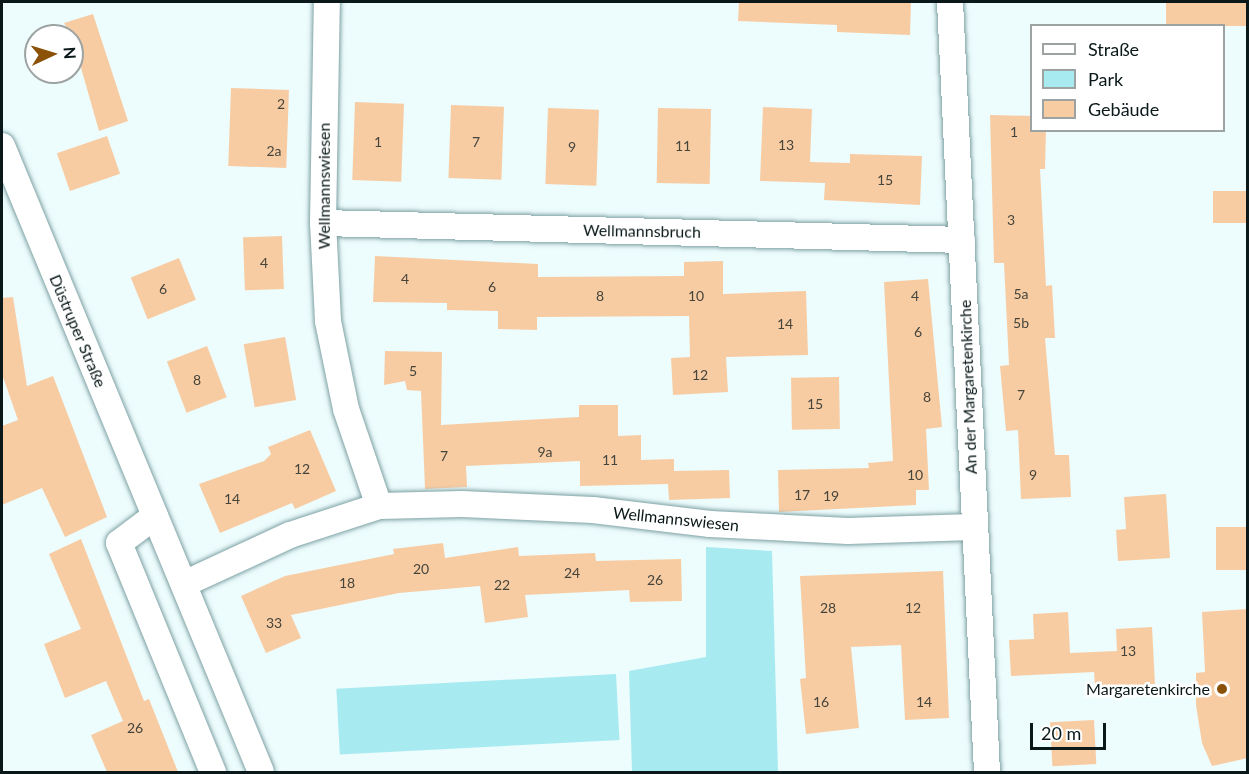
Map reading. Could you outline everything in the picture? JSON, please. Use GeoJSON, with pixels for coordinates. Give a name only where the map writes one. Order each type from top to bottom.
{"type":"FeatureCollection","features":[{"type":"Feature","properties":{"kind":"street","name":"Wellmannswiesen"},"geometry":{"type":"LineString","coordinates":[[327,2],[323,223],[328,321],[346,409],[379,506]]}},
{"type":"Feature","properties":{"kind":"street","name":"An der Margaretenkirche"},"geometry":{"type":"LineString","coordinates":[[950,2],[973,527],[987,772]]}},
{"type":"Feature","properties":{"kind":"street","name":"Düstruper Straße"},"geometry":{"type":"LineString","coordinates":[[2,146],[261,772]]}},
{"type":"Feature","properties":{"kind":"street","name":"Wellmannsbruch"},"geometry":{"type":"LineString","coordinates":[[323,223],[962,240]]}},
{"type":"Feature","properties":{"kind":"street","name":"Wellmannswiesen"},"geometry":{"type":"LineString","coordinates":[[184,584],[290,535],[379,506],[462,504],[593,510],[710,524],[848,531],[973,527]]}},
{"type":"Feature","properties":{"kind":"street"},"geometry":{"type":"LineString","coordinates":[[154,516],[119,543],[213,772]]}},
{"type":"Feature","properties":{"kind":"green space"},"geometry":{"type":"Polygon","coordinates":[[[706,547],[772,551],[778,772],[632,772],[629,671],[706,657],[706,547]]]}},
{"type":"Feature","properties":{"kind":"green space"},"geometry":{"type":"Polygon","coordinates":[[[616,674],[619,740],[340,755],[336,689],[616,674]]]}},
{"type":"Feature","properties":{"kind":"building"},"geometry":{"type":"Polygon","coordinates":[[[739,2],[911,2],[910,35],[837,32],[837,25],[738,21],[739,2]]]}},
{"type":"Feature","properties":{"kind":"building"},"geometry":{"type":"Polygon","coordinates":[[[1166,2],[1248,2],[1248,26],[1166,24],[1166,2]]]}},
{"type":"Feature","properties":{"kind":"building"},"geometry":{"type":"Polygon","coordinates":[[[93,14],[128,121],[99,131],[84,78],[84,24],[64,23],[93,14]]]}},
{"type":"Feature","properties":{"kind":"building"},"geometry":{"type":"Polygon","coordinates":[[[231,88],[289,90],[286,168],[228,166],[231,88]]]}},
{"type":"Feature","properties":{"kind":"building"},"geometry":{"type":"Polygon","coordinates":[[[355,102],[404,104],[401,182],[352,180],[355,102]]]}},
{"type":"Feature","properties":{"kind":"building"},"geometry":{"type":"Polygon","coordinates":[[[451,105],[504,107],[501,180],[448,178],[451,105]]]}},
{"type":"Feature","properties":{"kind":"building"},"geometry":{"type":"Polygon","coordinates":[[[763,107],[812,109],[810,162],[850,163],[850,154],[922,156],[920,205],[824,200],[825,183],[760,181],[763,107]]]}},
{"type":"Feature","properties":{"kind":"building"},"geometry":{"type":"Polygon","coordinates":[[[548,108],[599,110],[596,186],[545,184],[548,108]]]}},
{"type":"Feature","properties":{"kind":"building"},"geometry":{"type":"Polygon","coordinates":[[[658,108],[711,109],[710,184],[657,183],[658,108]]]}},
{"type":"Feature","properties":{"kind":"building"},"geometry":{"type":"Polygon","coordinates":[[[990,115],[1030,116],[1030,132],[1046,132],[1045,169],[1040,169],[1046,286],[1052,285],[1055,338],[1045,338],[1055,455],[1069,455],[1071,497],[1021,499],[1018,430],[1006,431],[1000,366],[1009,365],[1004,263],[994,263],[990,115]]]}},
{"type":"Feature","properties":{"kind":"building"},"geometry":{"type":"Polygon","coordinates":[[[107,136],[120,174],[70,191],[57,153],[107,136]]]}},
{"type":"Feature","properties":{"kind":"building"},"geometry":{"type":"Polygon","coordinates":[[[1213,191],[1248,191],[1248,223],[1213,223],[1213,191]]]}},
{"type":"Feature","properties":{"kind":"building"},"geometry":{"type":"Polygon","coordinates":[[[282,236],[284,289],[245,290],[243,237],[282,236]]]}},
{"type":"Feature","properties":{"kind":"building"},"geometry":{"type":"Polygon","coordinates":[[[375,256],[538,264],[538,277],[684,276],[684,262],[723,261],[723,294],[806,291],[808,355],[726,357],[728,392],[673,395],[671,358],[690,357],[689,316],[537,317],[537,330],[498,329],[498,311],[447,310],[447,303],[373,302],[375,256]]]}},
{"type":"Feature","properties":{"kind":"building"},"geometry":{"type":"Polygon","coordinates":[[[179,258],[196,300],[148,319],[131,277],[179,258]]]}},
{"type":"Feature","properties":{"kind":"building"},"geometry":{"type":"Polygon","coordinates":[[[928,279],[942,427],[926,429],[929,490],[916,490],[916,505],[779,512],[778,470],[869,468],[868,463],[893,461],[884,282],[928,279]]]}},
{"type":"Feature","properties":{"kind":"building"},"geometry":{"type":"Polygon","coordinates":[[[13,297],[27,386],[53,376],[107,517],[65,537],[42,488],[2,505],[2,426],[18,420],[2,374],[2,298],[13,297]]]}},
{"type":"Feature","properties":{"kind":"building"},"geometry":{"type":"Polygon","coordinates":[[[285,337],[296,400],[255,407],[244,344],[285,337]]]}},
{"type":"Feature","properties":{"kind":"building"},"geometry":{"type":"Polygon","coordinates":[[[207,346],[227,397],[187,413],[167,361],[207,346]]]}},
{"type":"Feature","properties":{"kind":"building"},"geometry":{"type":"Polygon","coordinates":[[[385,351],[442,352],[441,425],[579,417],[579,405],[618,405],[618,436],[641,435],[641,460],[674,459],[674,471],[729,470],[730,498],[669,500],[668,484],[580,486],[580,461],[466,466],[467,487],[425,489],[421,391],[407,390],[405,381],[384,385],[385,351]]]}},
{"type":"Feature","properties":{"kind":"building"},"geometry":{"type":"Polygon","coordinates":[[[839,377],[840,429],[792,430],[791,378],[839,377]]]}},
{"type":"Feature","properties":{"kind":"building"},"geometry":{"type":"Polygon","coordinates":[[[310,430],[336,491],[295,509],[292,503],[220,533],[199,484],[264,461],[271,454],[268,447],[310,430]]]}},
{"type":"Feature","properties":{"kind":"building"},"geometry":{"type":"Polygon","coordinates":[[[1166,494],[1170,558],[1118,561],[1116,530],[1126,529],[1124,497],[1166,494]]]}},
{"type":"Feature","properties":{"kind":"building"},"geometry":{"type":"Polygon","coordinates":[[[1216,527],[1248,527],[1248,570],[1216,570],[1216,527]]]}},
{"type":"Feature","properties":{"kind":"building"},"geometry":{"type":"Polygon","coordinates":[[[81,539],[144,701],[149,699],[178,772],[107,772],[91,735],[123,721],[106,681],[65,698],[44,644],[81,629],[49,554],[81,539]]]}},
{"type":"Feature","properties":{"kind":"building"},"geometry":{"type":"Polygon","coordinates":[[[443,543],[445,558],[518,547],[519,556],[595,553],[596,561],[681,559],[682,601],[630,602],[629,590],[525,595],[528,617],[485,623],[480,586],[399,593],[291,615],[301,638],[266,653],[241,596],[285,576],[394,554],[393,549],[443,543]]]}},
{"type":"Feature","properties":{"kind":"building"},"geometry":{"type":"Polygon","coordinates":[[[943,571],[949,718],[905,720],[901,645],[851,647],[859,728],[806,734],[800,679],[806,678],[800,576],[943,571]]]}},
{"type":"Feature","properties":{"kind":"building","name":"Margaretenkirche"},"geometry":{"type":"Polygon","coordinates":[[[1248,609],[1248,758],[1212,766],[1202,743],[1196,705],[1196,673],[1205,672],[1202,612],[1248,609]]]}},
{"type":"Feature","properties":{"kind":"building"},"geometry":{"type":"Polygon","coordinates":[[[1068,612],[1070,653],[1117,651],[1116,629],[1152,627],[1155,684],[1095,687],[1094,672],[1011,676],[1009,640],[1034,639],[1033,614],[1068,612]]]}},
{"type":"Feature","properties":{"kind":"building"},"geometry":{"type":"Polygon","coordinates":[[[1094,720],[1096,764],[1052,766],[1050,722],[1094,720]]]}},
{"type":"Feature","properties":{"kind":"place","name":"Margaretenkirche"},"geometry":{"type":"Point","coordinates":[1222,689]}}]}
